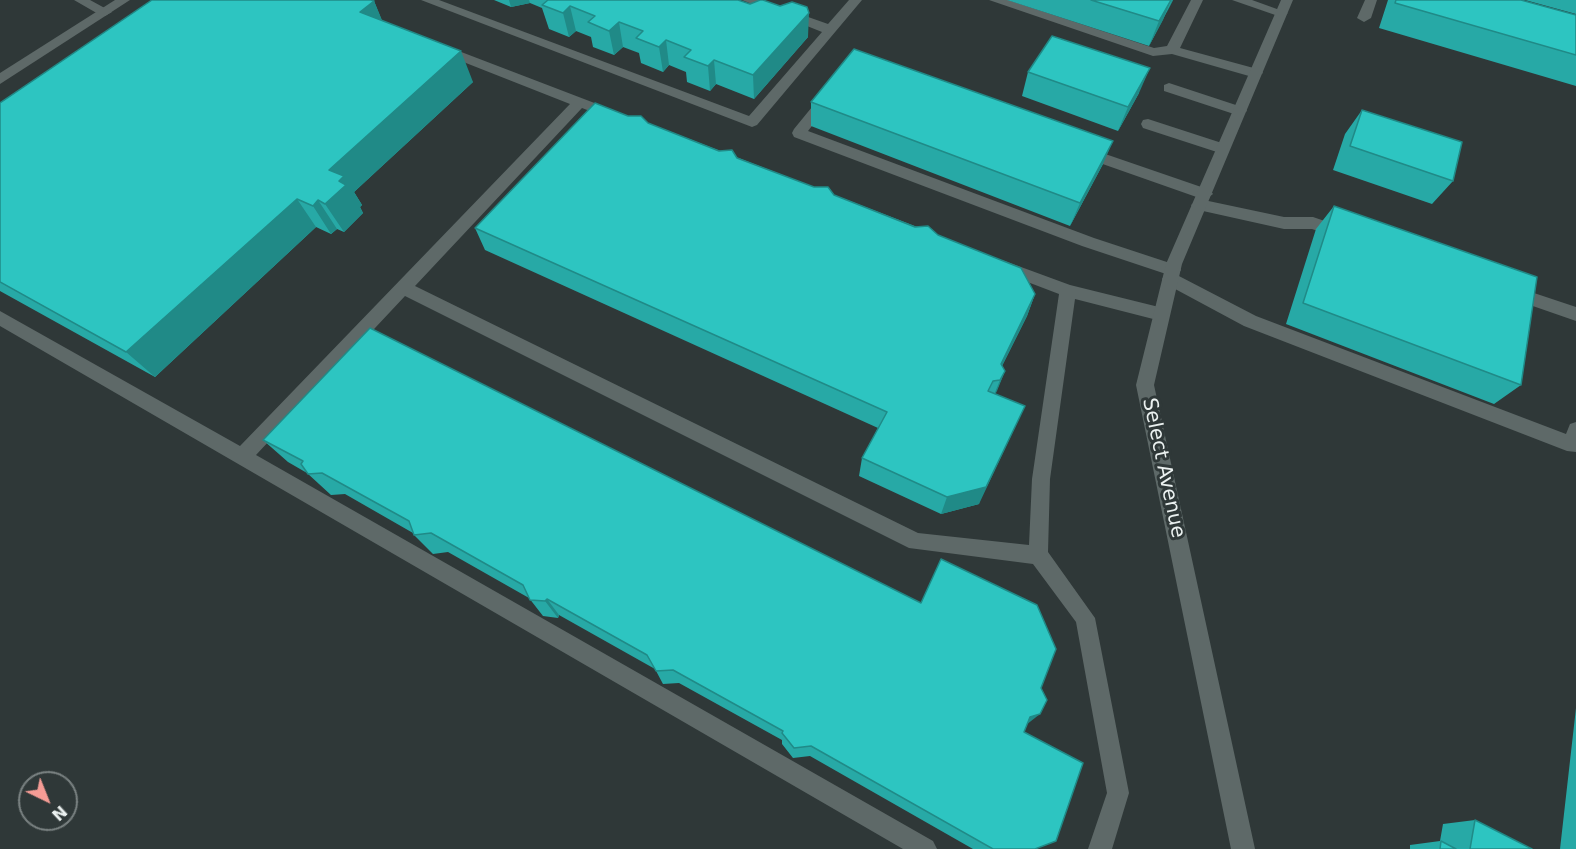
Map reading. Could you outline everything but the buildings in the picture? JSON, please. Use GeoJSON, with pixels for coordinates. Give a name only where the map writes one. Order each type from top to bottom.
{"type":"FeatureCollection","features":[{"type":"Feature","properties":{"kind":"street"},"geometry":{"type":"LineString","coordinates":[[80,0],[105,12]]}},
{"type":"Feature","properties":{"kind":"street"},"geometry":{"type":"LineString","coordinates":[[0,79],[124,0]]}},
{"type":"Feature","properties":{"kind":"street"},"geometry":{"type":"LineString","coordinates":[[426,0],[752,122],[856,0]]}},
{"type":"Feature","properties":{"kind":"street"},"geometry":{"type":"LineString","coordinates":[[748,0],[780,5],[831,30]]}},
{"type":"Feature","properties":{"kind":"street"},"geometry":{"type":"LineString","coordinates":[[995,0],[1153,52],[1172,50],[1256,73]]}},
{"type":"Feature","properties":{"kind":"street"},"geometry":{"type":"LineString","coordinates":[[1172,50],[1197,0]]}},
{"type":"Feature","properties":{"kind":"street"},"geometry":{"type":"LineString","coordinates":[[1238,0],[1284,6]]}},
{"type":"Feature","properties":{"kind":"street"},"geometry":{"type":"LineString","coordinates":[[1364,18],[1371,0]]}},
{"type":"Feature","properties":{"kind":"street","name":"Select Avenue"},"geometry":{"type":"LineString","coordinates":[[1243,849],[1145,385],[1172,275],[1284,6]]}},
{"type":"Feature","properties":{"kind":"street"},"geometry":{"type":"LineString","coordinates":[[425,43],[624,119]]}},
{"type":"Feature","properties":{"kind":"street"},"geometry":{"type":"LineString","coordinates":[[838,84],[799,133],[1172,275],[1250,321],[1573,444],[1576,430]]}},
{"type":"Feature","properties":{"kind":"street"},"geometry":{"type":"LineString","coordinates":[[1168,88],[1240,111]]}},
{"type":"Feature","properties":{"kind":"street"},"geometry":{"type":"LineString","coordinates":[[242,457],[580,102]]}},
{"type":"Feature","properties":{"kind":"street"},"geometry":{"type":"LineString","coordinates":[[1148,124],[1223,149]]}},
{"type":"Feature","properties":{"kind":"street"},"geometry":{"type":"LineString","coordinates":[[1065,145],[1202,200],[1284,223],[1312,223],[1356,238]]}},
{"type":"Feature","properties":{"kind":"street"},"geometry":{"type":"LineString","coordinates":[[990,261],[1068,291],[1161,314]]}},
{"type":"Feature","properties":{"kind":"street"},"geometry":{"type":"LineString","coordinates":[[403,288],[916,542],[1038,555]]}},
{"type":"Feature","properties":{"kind":"street"},"geometry":{"type":"LineString","coordinates":[[1499,288],[1576,314]]}},
{"type":"Feature","properties":{"kind":"street"},"geometry":{"type":"LineString","coordinates":[[1068,291],[1041,478],[1038,555],[1085,618],[1118,794],[1100,849]]}},
{"type":"Feature","properties":{"kind":"street"},"geometry":{"type":"LineString","coordinates":[[0,318],[925,849]]}}]}
